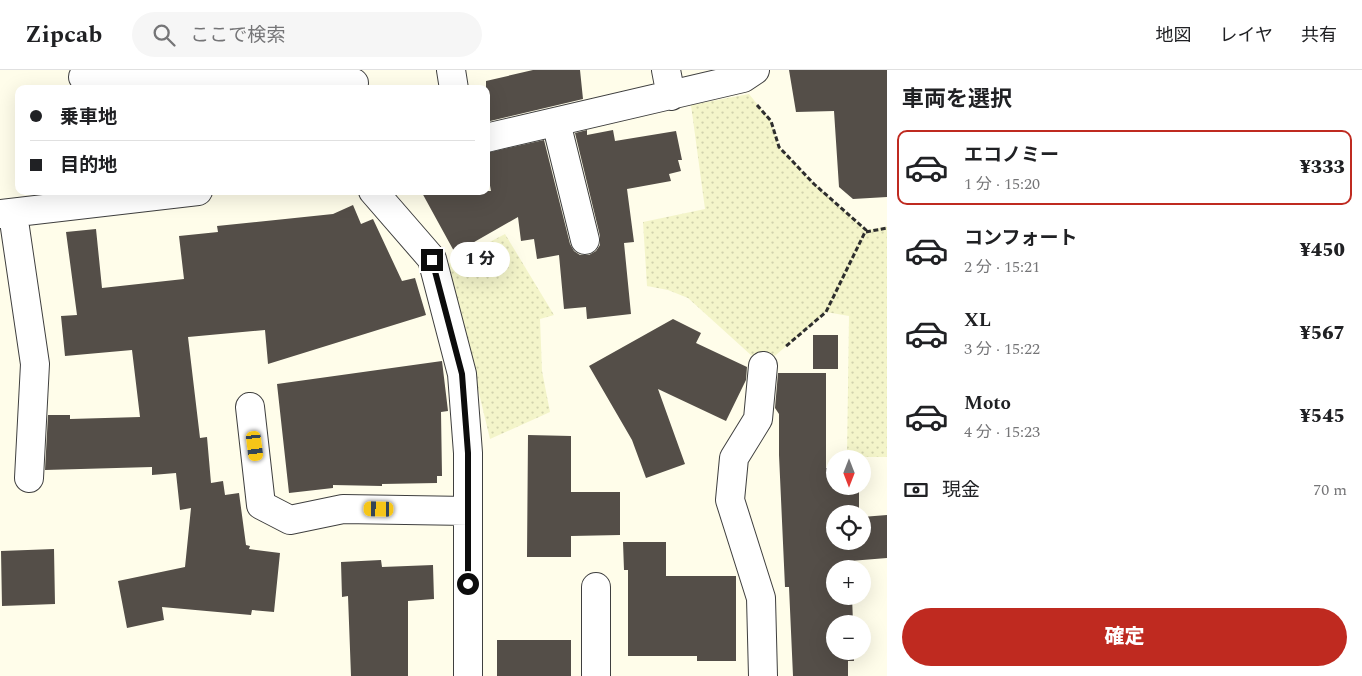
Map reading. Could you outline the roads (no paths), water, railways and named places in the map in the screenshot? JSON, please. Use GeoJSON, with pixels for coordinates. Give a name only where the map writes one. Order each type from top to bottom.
{"type":"FeatureCollection","features":[{"type":"Feature","properties":{"kind":"street"},"geometry":{"type":"LineString","coordinates":[[451,70],[453,85]]}},
{"type":"Feature","properties":{"kind":"street"},"geometry":{"type":"LineString","coordinates":[[490,137],[556,122],[668,83],[749,74]]}},
{"type":"Feature","properties":{"kind":"street"},"geometry":{"type":"LineString","coordinates":[[83,77],[354,81]]}},
{"type":"Feature","properties":{"kind":"street"},"geometry":{"type":"LineString","coordinates":[[556,122],[585,240]]}},
{"type":"Feature","properties":{"kind":"street"},"geometry":{"type":"LineString","coordinates":[[29,478],[35,364],[6,214],[165,195]]}},
{"type":"Feature","properties":{"kind":"street"},"geometry":{"type":"LineString","coordinates":[[376,195],[432,260],[462,374],[468,453],[468,676]]}},
{"type":"Feature","properties":{"kind":"street"},"geometry":{"type":"LineString","coordinates":[[763,366],[758,419],[734,458],[730,500],[761,598],[763,676]]}},
{"type":"Feature","properties":{"kind":"street"},"geometry":{"type":"LineString","coordinates":[[250,408],[262,505],[290,520],[343,509],[468,511]]}},
{"type":"Feature","properties":{"kind":"street"},"geometry":{"type":"LineString","coordinates":[[596,587],[596,676]]}}]}
